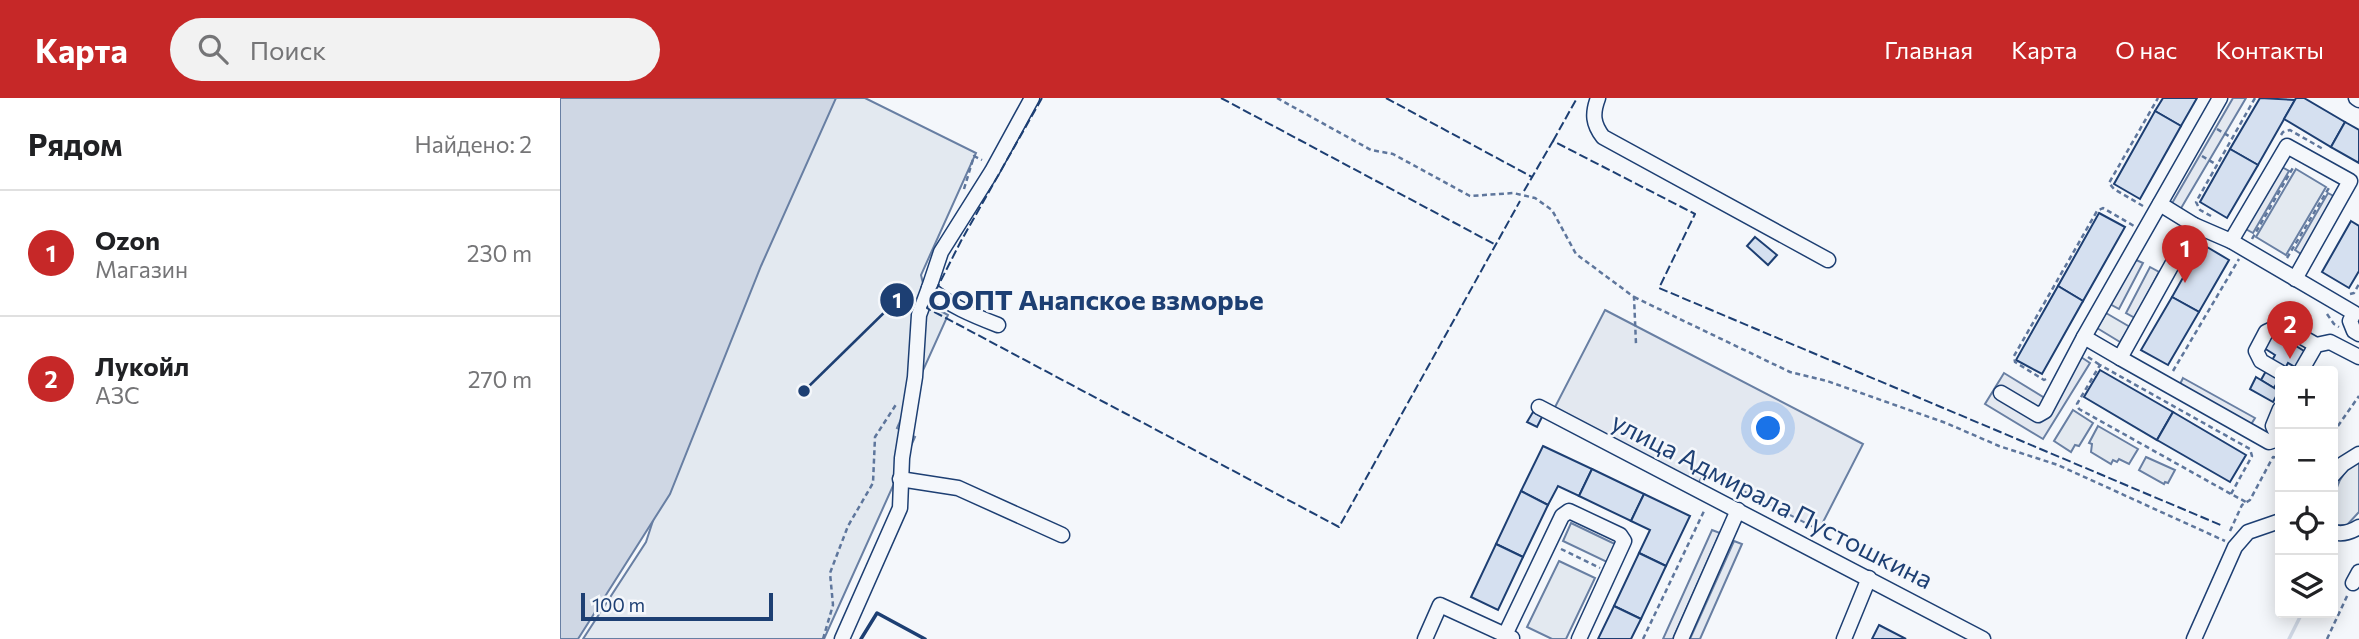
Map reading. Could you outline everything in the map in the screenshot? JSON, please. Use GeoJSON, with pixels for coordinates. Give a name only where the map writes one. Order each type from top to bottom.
{"type":"FeatureCollection","features":[{"type":"Feature","properties":{"kind":"street"},"geometry":{"type":"LineString","coordinates":[[842,639],[900,508],[900,478],[915,377],[919,315],[941,252],[995,165],[1032,98]]}},
{"type":"Feature","properties":{"kind":"street"},"geometry":{"type":"LineString","coordinates":[[1598,98],[1593,116],[1596,128],[1603,138],[1828,260]]}},
{"type":"Feature","properties":{"kind":"street"},"geometry":{"type":"LineString","coordinates":[[2001,393],[2038,415],[2045,411],[2154,206],[2220,98]]}},
{"type":"Feature","properties":{"kind":"street"},"geometry":{"type":"LineString","coordinates":[[2231,240],[2287,146],[2350,181],[2295,279]]}},
{"type":"Feature","properties":{"kind":"street"},"geometry":{"type":"LineString","coordinates":[[2154,206],[2231,240],[2295,279],[2353,304],[2350,321],[2354,331],[2359,334]]}},
{"type":"Feature","properties":{"kind":"street"},"geometry":{"type":"LineString","coordinates":[[2120,358],[2194,225]]}},
{"type":"Feature","properties":{"kind":"street"},"geometry":{"type":"LineString","coordinates":[[929,288],[946,303],[998,325]]}},
{"type":"Feature","properties":{"kind":"street"},"geometry":{"type":"LineString","coordinates":[[2275,369],[2261,361],[2256,351],[2266,332],[2281,325],[2316,345]]}},
{"type":"Feature","properties":{"kind":"street"},"geometry":{"type":"LineString","coordinates":[[2084,337],[2269,442],[2275,441]]}},
{"type":"Feature","properties":{"kind":"street"},"geometry":{"type":"LineString","coordinates":[[2304,366],[2316,345],[2330,341],[2359,357]]}},
{"type":"Feature","properties":{"kind":"street","name":"улица Адмирала Пустошкина"},"geometry":{"type":"LineString","coordinates":[[1539,407],[1983,639]]}},
{"type":"Feature","properties":{"kind":"street"},"geometry":{"type":"LineString","coordinates":[[2338,470],[2358,453]]}},
{"type":"Feature","properties":{"kind":"street"},"geometry":{"type":"LineString","coordinates":[[900,478],[958,488],[1062,535]]}},
{"type":"Feature","properties":{"kind":"street"},"geometry":{"type":"LineString","coordinates":[[1681,639],[1738,510]]}},
{"type":"Feature","properties":{"kind":"street"},"geometry":{"type":"LineString","coordinates":[[1424,639],[1440,605],[1509,637],[1562,516],[1565,512],[1572,512],[1623,537],[1623,546],[1579,639]]}},
{"type":"Feature","properties":{"kind":"street"},"geometry":{"type":"LineString","coordinates":[[2194,639],[2235,547],[2248,531],[2275,523]]}},
{"type":"Feature","properties":{"kind":"street"},"geometry":{"type":"LineString","coordinates":[[2338,534],[2357,530]]}},
{"type":"Feature","properties":{"kind":"street"},"geometry":{"type":"LineString","coordinates":[[1844,639],[1869,578]]}},
{"type":"Feature","properties":{"kind":"path"},"geometry":{"type":"LineString","coordinates":[[1277,98],[1371,150],[1393,154],[1470,196],[1489,197],[1513,193],[1535,198],[1552,210],[1576,254],[1634,297],[1790,372],[1840,385],[1946,423],[1999,446],[2058,465],[2225,542]]}},
{"type":"Feature","properties":{"kind":"path"},"geometry":{"type":"LineString","coordinates":[[2154,206],[2114,190],[2109,183],[2158,98]]}},
{"type":"Feature","properties":{"kind":"path"},"geometry":{"type":"LineString","coordinates":[[2211,216],[2200,210],[2196,202],[2255,98]]}},
{"type":"Feature","properties":{"kind":"path"},"geometry":{"type":"LineString","coordinates":[[2277,142],[2283,132],[2290,130],[2325,150]]}},
{"type":"Feature","properties":{"kind":"path"},"geometry":{"type":"LineString","coordinates":[[2171,374],[2301,154]]}},
{"type":"Feature","properties":{"kind":"path"},"geometry":{"type":"LineString","coordinates":[[959,198],[974,156],[995,165]]}},
{"type":"Feature","properties":{"kind":"path"},"geometry":{"type":"LineString","coordinates":[[2281,270],[2337,174]]}},
{"type":"Feature","properties":{"kind":"path"},"geometry":{"type":"LineString","coordinates":[[2050,376],[2044,380],[2015,362],[2014,355],[2097,211],[2103,208],[2137,228]]}},
{"type":"Feature","properties":{"kind":"path"},"geometry":{"type":"LineString","coordinates":[[2353,304],[2354,293],[2359,284]]}},
{"type":"Feature","properties":{"kind":"path"},"geometry":{"type":"LineString","coordinates":[[1634,297],[1636,344]]}},
{"type":"Feature","properties":{"kind":"path"},"geometry":{"type":"LineString","coordinates":[[2231,494],[2252,456],[2250,449],[2099,365],[2077,404],[2079,409],[2231,494],[2246,502]]}},
{"type":"Feature","properties":{"kind":"path"},"geometry":{"type":"LineString","coordinates":[[2336,429],[2359,396]]}},
{"type":"Feature","properties":{"kind":"path"},"geometry":{"type":"LineString","coordinates":[[823,639],[833,605],[830,573],[848,526],[873,483],[874,437],[901,397]]}},
{"type":"Feature","properties":{"kind":"path"},"geometry":{"type":"LineString","coordinates":[[1643,639],[1711,496]]}},
{"type":"Feature","properties":{"kind":"path"},"geometry":{"type":"LineString","coordinates":[[1549,543],[1611,573]]}},
{"type":"Feature","properties":{"kind":"path"},"geometry":{"type":"LineString","coordinates":[[2327,639],[2356,578]]}},
{"type":"Feature","properties":{"kind":"shaded area"},"geometry":{"type":"Polygon","coordinates":[[[560,98],[836,98],[761,266],[670,494],[578,639],[560,639],[560,98]]]}},
{"type":"Feature","properties":{"kind":"shaded area"},"geometry":{"type":"Polygon","coordinates":[[[821,98],[865,98],[976,153],[921,275],[928,304],[948,315],[897,428],[915,437],[824,639],[583,639],[646,542],[707,355],[821,98]]]}},
{"type":"Feature","properties":{"kind":"shaded area"},"geometry":{"type":"Polygon","coordinates":[[[2233,98],[2246,98],[2180,210],[2171,205],[2233,98]]]}},
{"type":"Feature","properties":{"kind":"shaded area"},"geometry":{"type":"Polygon","coordinates":[[[2280,166],[2289,171],[2253,233],[2244,228],[2280,166]]]}},
{"type":"Feature","properties":{"kind":"shaded area"},"geometry":{"type":"Polygon","coordinates":[[[2296,169],[2326,187],[2286,255],[2256,237],[2296,169]]]}},
{"type":"Feature","properties":{"kind":"shaded area"},"geometry":{"type":"Polygon","coordinates":[[[2328,193],[2337,198],[2304,256],[2295,250],[2328,193]]]}},
{"type":"Feature","properties":{"kind":"shaded area"},"geometry":{"type":"Polygon","coordinates":[[[2134,259],[2143,263],[2119,309],[2110,304],[2134,259]]]}},
{"type":"Feature","properties":{"kind":"shaded area"},"geometry":{"type":"Polygon","coordinates":[[[2150,267],[2159,272],[2135,318],[2126,313],[2150,267]]]}},
{"type":"Feature","properties":{"kind":"shaded area"},"geometry":{"type":"Polygon","coordinates":[[[1605,310],[1863,444],[1819,530],[1705,471],[1698,484],[1554,409],[1605,310]]]}},
{"type":"Feature","properties":{"kind":"shaded area"},"geometry":{"type":"Polygon","coordinates":[[[2106,313],[2130,327],[2120,342],[2097,328],[2106,313]]]}},
{"type":"Feature","properties":{"kind":"shaded area"},"geometry":{"type":"Polygon","coordinates":[[[2081,357],[2090,363],[2043,439],[1985,404],[2004,373],[2053,403],[2081,357]]]}},
{"type":"Feature","properties":{"kind":"shaded area"},"geometry":{"type":"Polygon","coordinates":[[[2183,378],[2255,418],[2250,426],[2179,386],[2183,378]]]}},
{"type":"Feature","properties":{"kind":"shaded area"},"geometry":{"type":"Polygon","coordinates":[[[2073,410],[2093,423],[2079,446],[2075,445],[2071,452],[2054,441],[2073,410]]]}},
{"type":"Feature","properties":{"kind":"shaded area"},"geometry":{"type":"Polygon","coordinates":[[[2098,426],[2138,449],[2129,464],[2119,459],[2117,462],[2113,460],[2111,464],[2091,452],[2092,444],[2089,443],[2098,426]]]}},
{"type":"Feature","properties":{"kind":"shaded area"},"geometry":{"type":"Polygon","coordinates":[[[2146,457],[2175,470],[2168,483],[2164,484],[2139,470],[2146,457]]]}},
{"type":"Feature","properties":{"kind":"shaded area"},"geometry":{"type":"Polygon","coordinates":[[[2359,458],[2359,512],[2347,525],[2338,525],[2338,485],[2359,458]]]}},
{"type":"Feature","properties":{"kind":"shaded area"},"geometry":{"type":"Polygon","coordinates":[[[1571,523],[1617,545],[1609,563],[1563,541],[1571,523]]]}},
{"type":"Feature","properties":{"kind":"shaded area"},"geometry":{"type":"Polygon","coordinates":[[[1712,530],[1720,533],[1673,639],[1663,639],[1712,530]]]}},
{"type":"Feature","properties":{"kind":"shaded area"},"geometry":{"type":"Polygon","coordinates":[[[1734,541],[1742,544],[1700,639],[1690,639],[1734,541]]]}},
{"type":"Feature","properties":{"kind":"shaded area"},"geometry":{"type":"Polygon","coordinates":[[[1559,561],[1595,578],[1566,639],[1552,639],[1527,627],[1559,561]]]}},
{"type":"Feature","properties":{"kind":"building"},"geometry":{"type":"Polygon","coordinates":[[[2163,98],[2197,98],[2181,126],[2155,111],[2163,98]]]}},
{"type":"Feature","properties":{"kind":"building"},"geometry":{"type":"Polygon","coordinates":[[[2260,98],[2295,100],[2258,165],[2230,149],[2260,98]]]}},
{"type":"Feature","properties":{"kind":"building"},"geometry":{"type":"Polygon","coordinates":[[[2296,98],[2304,98],[2345,122],[2331,147],[2284,119],[2296,98]]]}},
{"type":"Feature","properties":{"kind":"building"},"geometry":{"type":"Polygon","coordinates":[[[2155,111],[2181,126],[2140,199],[2114,184],[2155,111]]]}},
{"type":"Feature","properties":{"kind":"building"},"geometry":{"type":"Polygon","coordinates":[[[2345,122],[2359,130],[2359,163],[2331,147],[2345,122]]]}},
{"type":"Feature","properties":{"kind":"building"},"geometry":{"type":"Polygon","coordinates":[[[2230,149],[2258,165],[2227,218],[2200,202],[2230,149]]]}},
{"type":"Feature","properties":{"kind":"building"},"geometry":{"type":"Polygon","coordinates":[[[2099,213],[2125,227],[2083,301],[2058,286],[2099,213]]]}},
{"type":"Feature","properties":{"kind":"building"},"geometry":{"type":"Polygon","coordinates":[[[2351,221],[2359,226],[2359,271],[2349,288],[2322,272],[2351,221]]]}},
{"type":"Feature","properties":{"kind":"building"},"geometry":{"type":"Polygon","coordinates":[[[1755,237],[1777,255],[1768,265],[1747,246],[1755,237]]]}},
{"type":"Feature","properties":{"kind":"building"},"geometry":{"type":"Polygon","coordinates":[[[2202,244],[2229,260],[2199,312],[2172,297],[2202,244]]]}},
{"type":"Feature","properties":{"kind":"building"},"geometry":{"type":"Polygon","coordinates":[[[2058,286],[2083,301],[2042,374],[2016,360],[2058,286]]]}},
{"type":"Feature","properties":{"kind":"building"},"geometry":{"type":"Polygon","coordinates":[[[2172,297],[2199,312],[2168,365],[2141,350],[2172,297]]]}},
{"type":"Feature","properties":{"kind":"building"},"geometry":{"type":"Polygon","coordinates":[[[2273,332],[2309,354],[2302,366],[2288,363],[2286,366],[2275,366],[2274,388],[2261,380],[2275,355],[2264,348],[2273,332]]]}},
{"type":"Feature","properties":{"kind":"building"},"geometry":{"type":"Polygon","coordinates":[[[2100,370],[2173,412],[2157,440],[2084,397],[2100,370]]]}},
{"type":"Feature","properties":{"kind":"building"},"geometry":{"type":"Polygon","coordinates":[[[2256,377],[2275,389],[2275,398],[2273,402],[2250,389],[2256,377]]]}},
{"type":"Feature","properties":{"kind":"building"},"geometry":{"type":"Polygon","coordinates":[[[1533,412],[1542,417],[1537,427],[1527,422],[1533,412]]]}},
{"type":"Feature","properties":{"kind":"building"},"geometry":{"type":"Polygon","coordinates":[[[2173,412],[2246,455],[2230,482],[2157,440],[2173,412]]]}},
{"type":"Feature","properties":{"kind":"building"},"geometry":{"type":"Polygon","coordinates":[[[1543,446],[1592,469],[1579,496],[1558,486],[1548,505],[1521,491],[1543,446]]]}},
{"type":"Feature","properties":{"kind":"building"},"geometry":{"type":"Polygon","coordinates":[[[1592,469],[1644,494],[1631,521],[1579,496],[1592,469]]]}},
{"type":"Feature","properties":{"kind":"building"},"geometry":{"type":"Polygon","coordinates":[[[1521,491],[1548,505],[1523,557],[1496,544],[1521,491]]]}},
{"type":"Feature","properties":{"kind":"building"},"geometry":{"type":"Polygon","coordinates":[[[1644,494],[1690,516],[1666,566],[1639,553],[1650,530],[1631,521],[1644,494]]]}},
{"type":"Feature","properties":{"kind":"building"},"geometry":{"type":"Polygon","coordinates":[[[1496,544],[1523,557],[1498,610],[1471,597],[1496,544]]]}},
{"type":"Feature","properties":{"kind":"building"},"geometry":{"type":"Polygon","coordinates":[[[1639,553],[1666,566],[1641,619],[1614,606],[1639,553]]]}},
{"type":"Feature","properties":{"kind":"building"},"geometry":{"type":"Polygon","coordinates":[[[1614,606],[1641,619],[1631,639],[1598,639],[1614,606]]]}},
{"type":"Feature","properties":{"kind":"building"},"geometry":{"type":"Polygon","coordinates":[[[1879,625],[1906,639],[1872,639],[1879,625]]]}},
{"type":"Feature","properties":{"kind":"waterway"},"geometry":{"type":"LineString","coordinates":[[2289,639],[2300,618]]}},
{"type":"Feature","properties":{"kind":"fence"},"geometry":{"type":"LineString","coordinates":[[935,292],[1042,98]]}},
{"type":"Feature","properties":{"kind":"fence"},"geometry":{"type":"LineString","coordinates":[[1221,98],[1496,245]]}},
{"type":"Feature","properties":{"kind":"fence"},"geometry":{"type":"LineString","coordinates":[[1386,98],[1532,177]]}},
{"type":"Feature","properties":{"kind":"fence"},"geometry":{"type":"LineString","coordinates":[[1553,141],[1577,98]]}},
{"type":"Feature","properties":{"kind":"fence"},"geometry":{"type":"LineString","coordinates":[[1524,191],[1553,141],[1695,214],[1659,288],[2223,526]]}},
{"type":"Feature","properties":{"kind":"fence"},"geometry":{"type":"LineString","coordinates":[[929,304],[927,308],[1339,527],[1520,201]]}},
{"type":"Feature","properties":{"kind":"wall"},"geometry":{"type":"LineString","coordinates":[[861,639],[877,613],[925,639]]}},
{"type":"Feature","properties":{"kind":"place","name":"Ozon"},"geometry":{"type":"Point","coordinates":[2185,283]}},
{"type":"Feature","properties":{"kind":"place","name":"Лукойл"},"geometry":{"type":"Point","coordinates":[2290,359]}},
{"type":"Feature","properties":{"kind":"place","name":"ООПТ Анапское взморье"},"geometry":{"type":"Point","coordinates":[804,391]}}]}
